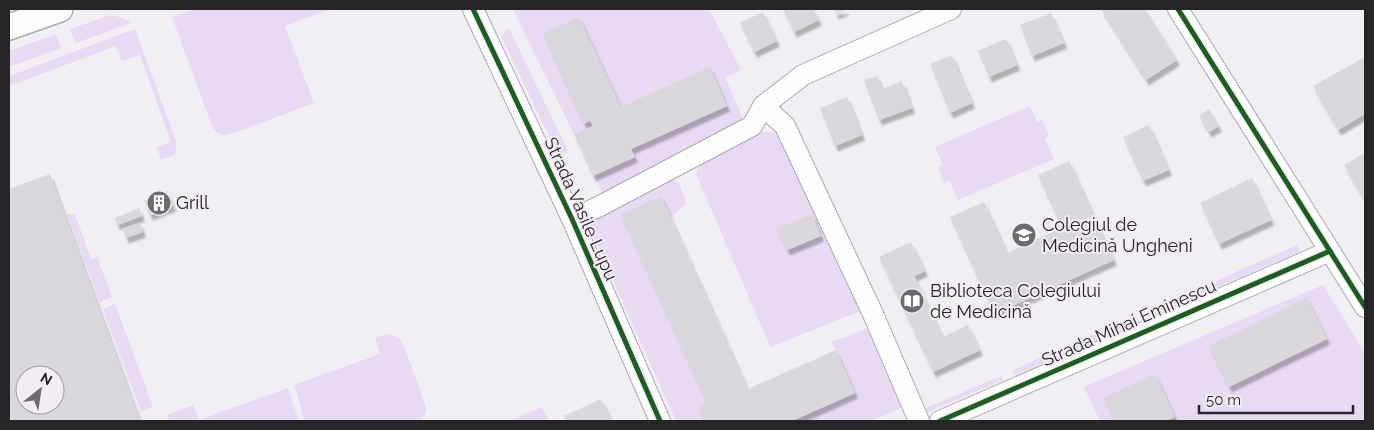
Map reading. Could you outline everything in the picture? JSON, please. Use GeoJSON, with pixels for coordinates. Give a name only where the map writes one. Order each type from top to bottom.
{"type":"FeatureCollection","features":[{"type":"Feature","properties":{"kind":"main road"},"geometry":{"type":"LineString","coordinates":[[9,27],[60,9]]}},
{"type":"Feature","properties":{"kind":"street","name":"Strada Vasile Lupu"},"geometry":{"type":"LineString","coordinates":[[473,9],[572,219],[660,421]]}},
{"type":"Feature","properties":{"kind":"street"},"geometry":{"type":"LineString","coordinates":[[572,219],[752,126],[763,106],[803,75],[951,9]]}},
{"type":"Feature","properties":{"kind":"street"},"geometry":{"type":"LineString","coordinates":[[1178,9],[1365,307]]}},
{"type":"Feature","properties":{"kind":"street"},"geometry":{"type":"LineString","coordinates":[[763,106],[785,126],[873,314],[919,421]]}},
{"type":"Feature","properties":{"kind":"street","name":"Strada Mihai Eminescu"},"geometry":{"type":"LineString","coordinates":[[940,421],[1330,250]]}},
{"type":"Feature","properties":{"kind":"shaded area"},"geometry":{"type":"Polygon","coordinates":[[[195,9],[331,9],[285,26],[314,103],[237,132],[224,135],[216,132],[213,129],[172,17],[195,9]]]}},
{"type":"Feature","properties":{"kind":"shaded area"},"geometry":{"type":"Polygon","coordinates":[[[513,9],[709,9],[741,70],[725,77],[744,121],[603,194],[513,9]]]}},
{"type":"Feature","properties":{"kind":"shaded area"},"geometry":{"type":"Polygon","coordinates":[[[110,15],[123,18],[131,23],[76,43],[70,29],[110,15]]]}},
{"type":"Feature","properties":{"kind":"shaded area"},"geometry":{"type":"Polygon","coordinates":[[[509,28],[568,151],[558,155],[501,36],[509,28]]]}},
{"type":"Feature","properties":{"kind":"shaded area"},"geometry":{"type":"Polygon","coordinates":[[[135,29],[176,141],[174,155],[161,160],[157,147],[171,142],[140,55],[122,61],[116,46],[9,86],[9,76],[135,29]]]}},
{"type":"Feature","properties":{"kind":"shaded area"},"geometry":{"type":"Polygon","coordinates":[[[56,34],[61,48],[9,67],[9,51],[56,34]]]}},
{"type":"Feature","properties":{"kind":"shaded area"},"geometry":{"type":"Polygon","coordinates":[[[1030,106],[1037,122],[1042,120],[1049,136],[1045,139],[1054,159],[958,200],[950,181],[944,183],[938,168],[943,165],[935,147],[1030,106]]]}},
{"type":"Feature","properties":{"kind":"shaded area"},"geometry":{"type":"Polygon","coordinates":[[[764,131],[777,134],[863,310],[770,347],[696,174],[700,164],[764,131]]]}},
{"type":"Feature","properties":{"kind":"shaded area"},"geometry":{"type":"Polygon","coordinates":[[[672,179],[680,185],[686,203],[671,218],[661,196],[621,214],[707,403],[698,407],[705,421],[676,421],[588,225],[594,215],[672,179]]]}},
{"type":"Feature","properties":{"kind":"shaded area"},"geometry":{"type":"Polygon","coordinates":[[[67,214],[75,214],[91,259],[97,257],[112,297],[100,302],[67,214]]]}},
{"type":"Feature","properties":{"kind":"shaded area"},"geometry":{"type":"Polygon","coordinates":[[[1297,245],[1300,251],[1151,316],[1148,311],[1297,245]]]}},
{"type":"Feature","properties":{"kind":"shaded area"},"geometry":{"type":"Polygon","coordinates":[[[1323,285],[1365,353],[1365,421],[1100,421],[1084,387],[1323,285]]]}},
{"type":"Feature","properties":{"kind":"shaded area"},"geometry":{"type":"Polygon","coordinates":[[[115,304],[153,407],[141,412],[103,309],[115,304]]]}},
{"type":"Feature","properties":{"kind":"shaded area"},"geometry":{"type":"Polygon","coordinates":[[[1137,316],[1139,322],[1082,346],[1080,341],[1137,316]]]}},
{"type":"Feature","properties":{"kind":"shaded area"},"geometry":{"type":"Polygon","coordinates":[[[869,328],[903,407],[871,421],[792,421],[855,393],[832,342],[869,328]]]}},
{"type":"Feature","properties":{"kind":"shaded area"},"geometry":{"type":"Polygon","coordinates":[[[386,334],[396,336],[403,343],[426,407],[426,412],[421,421],[305,421],[294,385],[380,354],[375,338],[386,334]]]}},
{"type":"Feature","properties":{"kind":"shaded area"},"geometry":{"type":"Polygon","coordinates":[[[1073,343],[1075,349],[1015,375],[1013,370],[1073,343]]]}},
{"type":"Feature","properties":{"kind":"shaded area"},"geometry":{"type":"Polygon","coordinates":[[[1001,376],[1003,380],[928,412],[923,409],[1001,376]]]}},
{"type":"Feature","properties":{"kind":"shaded area"},"geometry":{"type":"Polygon","coordinates":[[[288,388],[299,421],[170,421],[167,415],[193,405],[199,420],[288,388]]]}},
{"type":"Feature","properties":{"kind":"shaded area"},"geometry":{"type":"Polygon","coordinates":[[[542,407],[549,421],[509,421],[542,407]]]}},
{"type":"Feature","properties":{"kind":"building"},"geometry":{"type":"Polygon","coordinates":[[[783,9],[813,9],[819,20],[794,32],[783,9]]]}},
{"type":"Feature","properties":{"kind":"building"},"geometry":{"type":"Polygon","coordinates":[[[834,9],[848,9],[836,14],[834,9]]]}},
{"type":"Feature","properties":{"kind":"building"},"geometry":{"type":"Polygon","coordinates":[[[1101,9],[1145,9],[1177,60],[1146,80],[1101,9]]]}},
{"type":"Feature","properties":{"kind":"building"},"geometry":{"type":"Polygon","coordinates":[[[763,12],[777,41],[754,52],[740,23],[763,12]]]}},
{"type":"Feature","properties":{"kind":"building"},"geometry":{"type":"Polygon","coordinates":[[[1051,13],[1064,43],[1032,56],[1020,25],[1051,13]]]}},
{"type":"Feature","properties":{"kind":"building"},"geometry":{"type":"Polygon","coordinates":[[[579,17],[621,107],[710,67],[727,106],[631,149],[635,157],[593,176],[574,134],[593,126],[590,121],[584,124],[543,33],[579,17]]]}},
{"type":"Feature","properties":{"kind":"building"},"geometry":{"type":"Polygon","coordinates":[[[1006,39],[1017,65],[989,77],[978,51],[1006,39]]]}},
{"type":"Feature","properties":{"kind":"building"},"geometry":{"type":"Polygon","coordinates":[[[952,55],[972,103],[950,113],[930,64],[952,55]]]}},
{"type":"Feature","properties":{"kind":"building"},"geometry":{"type":"Polygon","coordinates":[[[1365,57],[1365,114],[1338,130],[1313,86],[1365,57]]]}},
{"type":"Feature","properties":{"kind":"building"},"geometry":{"type":"Polygon","coordinates":[[[877,76],[882,89],[902,81],[912,108],[879,120],[864,80],[877,76]]]}},
{"type":"Feature","properties":{"kind":"building"},"geometry":{"type":"Polygon","coordinates":[[[847,97],[862,135],[835,146],[820,108],[847,97]]]}},
{"type":"Feature","properties":{"kind":"building"},"geometry":{"type":"Polygon","coordinates":[[[1209,109],[1219,126],[1209,132],[1199,116],[1209,109]]]}},
{"type":"Feature","properties":{"kind":"building"},"geometry":{"type":"Polygon","coordinates":[[[1149,125],[1169,170],[1143,181],[1123,137],[1149,125]]]}},
{"type":"Feature","properties":{"kind":"building"},"geometry":{"type":"Polygon","coordinates":[[[1365,153],[1365,201],[1344,165],[1365,153]]]}},
{"type":"Feature","properties":{"kind":"building"},"geometry":{"type":"Polygon","coordinates":[[[1069,161],[1114,260],[994,314],[950,217],[984,202],[1007,253],[1062,228],[1038,175],[1069,161]]]}},
{"type":"Feature","properties":{"kind":"building"},"geometry":{"type":"Polygon","coordinates":[[[50,174],[140,421],[9,421],[9,189],[50,174]]]}},
{"type":"Feature","properties":{"kind":"building"},"geometry":{"type":"Polygon","coordinates":[[[1252,178],[1271,220],[1219,244],[1200,203],[1252,178]]]}},
{"type":"Feature","properties":{"kind":"building","name":"Grill"},"geometry":{"type":"Polygon","coordinates":[[[167,191],[173,206],[150,215],[144,201],[167,191]]]}},
{"type":"Feature","properties":{"kind":"building"},"geometry":{"type":"Polygon","coordinates":[[[661,196],[748,389],[836,350],[855,393],[792,421],[705,421],[698,407],[707,403],[621,214],[661,196]]]}},
{"type":"Feature","properties":{"kind":"building","name":"Grill"},"geometry":{"type":"Polygon","coordinates":[[[139,208],[142,216],[117,225],[115,218],[139,208]]]}},
{"type":"Feature","properties":{"kind":"building"},"geometry":{"type":"Polygon","coordinates":[[[812,214],[821,236],[787,250],[777,229],[812,214]]]}},
{"type":"Feature","properties":{"kind":"building"},"geometry":{"type":"Polygon","coordinates":[[[140,223],[143,232],[126,238],[122,229],[140,223]]]}},
{"type":"Feature","properties":{"kind":"building","name":"Biblioteca Colegiului de Medicină"},"geometry":{"type":"Polygon","coordinates":[[[911,242],[925,271],[914,276],[943,337],[968,325],[980,350],[933,372],[879,257],[911,242]]]}},
{"type":"Feature","properties":{"kind":"building"},"geometry":{"type":"Polygon","coordinates":[[[1307,298],[1327,339],[1229,387],[1209,346],[1307,298]]]}},
{"type":"Feature","properties":{"kind":"building"},"geometry":{"type":"Polygon","coordinates":[[[1155,374],[1175,417],[1166,421],[1115,421],[1104,398],[1155,374]]]}},
{"type":"Feature","properties":{"kind":"building"},"geometry":{"type":"Polygon","coordinates":[[[601,399],[612,421],[566,421],[564,416],[601,399]]]}},
{"type":"Feature","properties":{"kind":"cycle path"},"geometry":{"type":"LineString","coordinates":[[473,9],[572,219],[660,421]]}},
{"type":"Feature","properties":{"kind":"cycle path"},"geometry":{"type":"LineString","coordinates":[[1178,9],[1365,307]]}},
{"type":"Feature","properties":{"kind":"cycle path"},"geometry":{"type":"LineString","coordinates":[[940,421],[1330,251]]}},
{"type":"Feature","properties":{"kind":"place","name":"Grill"},"geometry":{"type":"Point","coordinates":[159,203]}},
{"type":"Feature","properties":{"kind":"place","name":"Colegiul de Medicină Ungheni"},"geometry":{"type":"Point","coordinates":[1024,235]}},
{"type":"Feature","properties":{"kind":"place","name":"Biblioteca Colegiului de Medicină"},"geometry":{"type":"Point","coordinates":[912,301]}}]}
